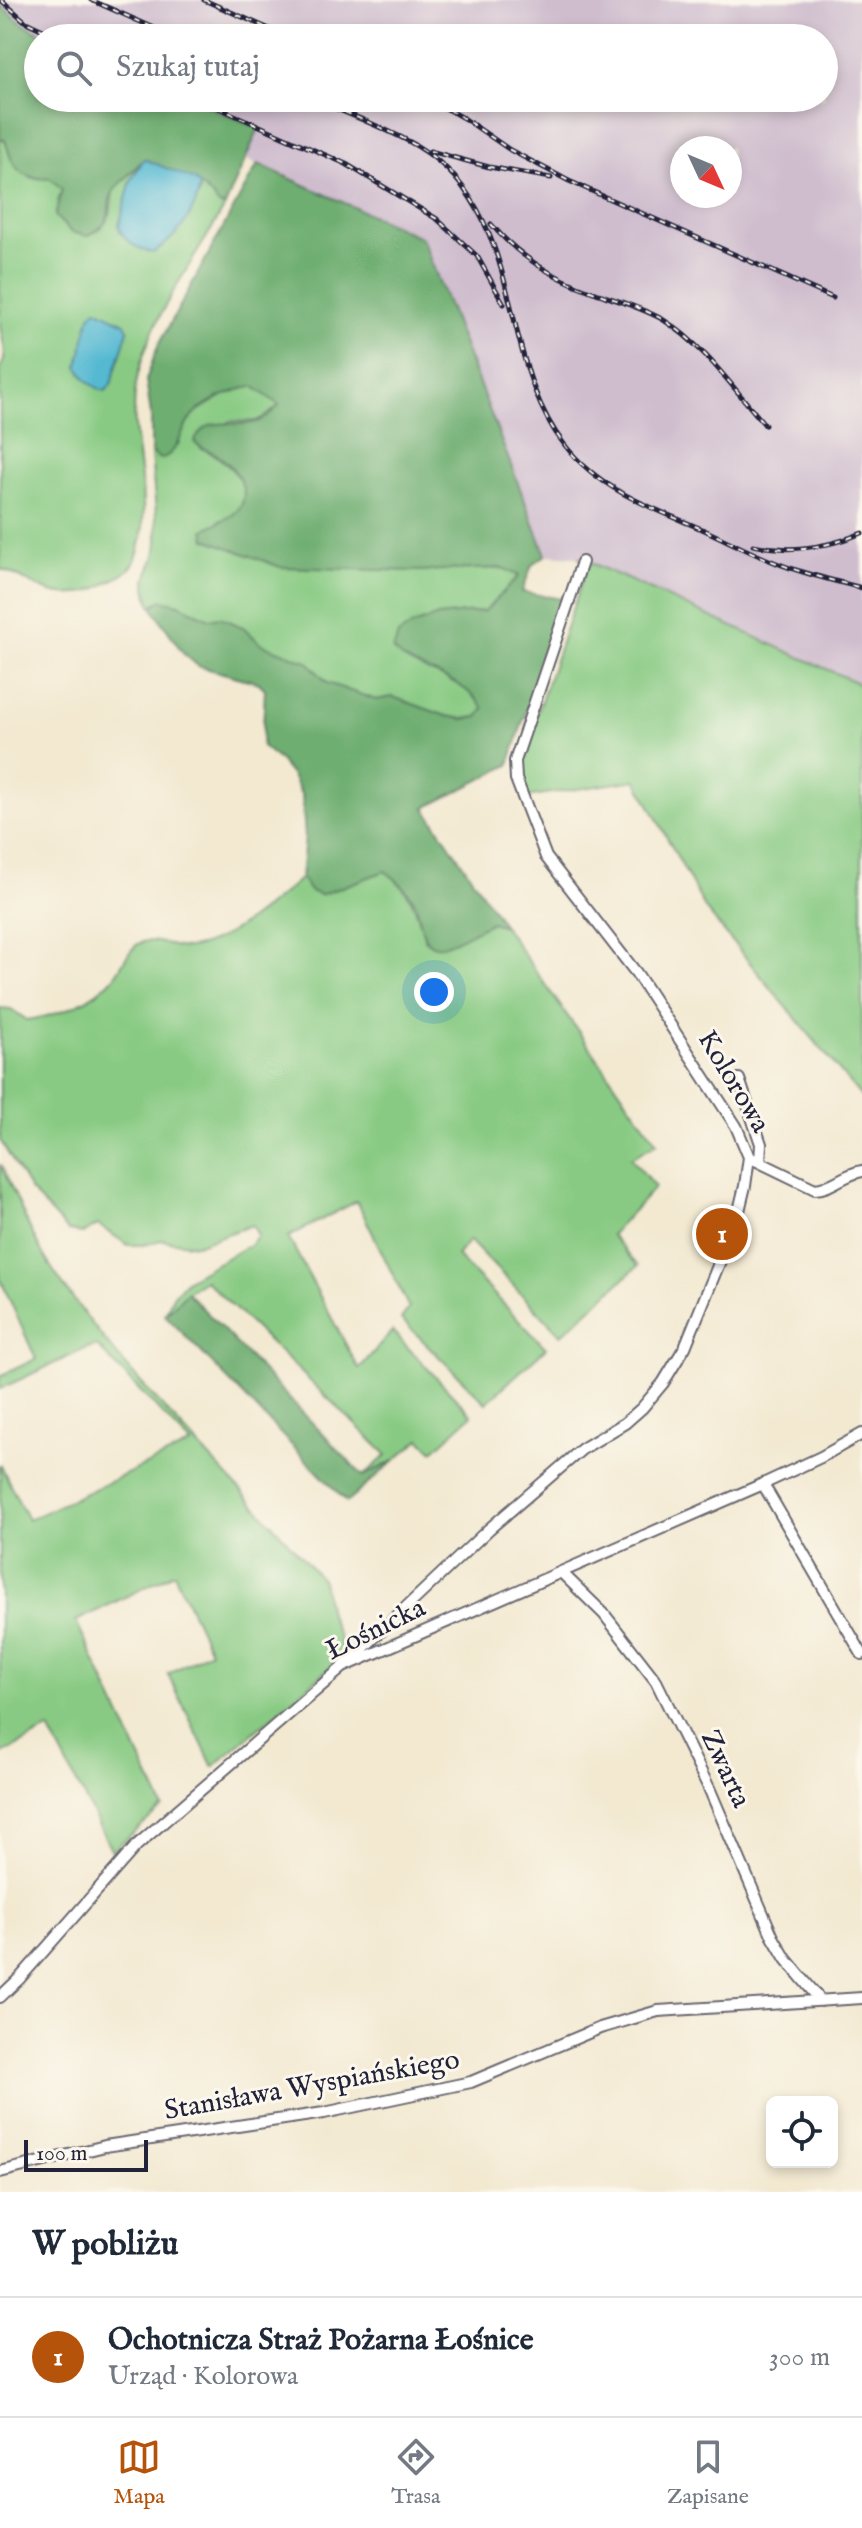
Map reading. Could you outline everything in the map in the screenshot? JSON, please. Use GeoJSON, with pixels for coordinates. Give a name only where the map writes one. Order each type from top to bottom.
{"type":"FeatureCollection","features":[{"type":"Feature","properties":{"kind":"street","name":"Kolorowa"},"geometry":{"type":"LineString","coordinates":[[343,1667],[489,1529],[582,1449],[625,1423],[663,1383],[685,1347],[737,1219],[745,1186],[749,1157],[736,1126],[637,974],[546,857],[516,779],[515,761],[582,562]]}},
{"type":"Feature","properties":{"kind":"street"},"geometry":{"type":"LineString","coordinates":[[739,1079],[761,1144],[760,1161]]}},
{"type":"Feature","properties":{"kind":"street"},"geometry":{"type":"LineString","coordinates":[[749,1157],[815,1189],[824,1189],[862,1171]]}},
{"type":"Feature","properties":{"kind":"street","name":"Łośnicka"},"geometry":{"type":"LineString","coordinates":[[0,1997],[137,1845],[343,1667],[763,1484],[862,1434]]}},
{"type":"Feature","properties":{"kind":"street"},"geometry":{"type":"LineString","coordinates":[[763,1484],[862,1654]]}},
{"type":"Feature","properties":{"kind":"street","name":"Zwarta"},"geometry":{"type":"LineString","coordinates":[[562,1573],[604,1614],[656,1681],[709,1788],[773,1937],[786,1959],[821,2001]]}},
{"type":"Feature","properties":{"kind":"street","name":"Stanisława Wyspiańskiego"},"geometry":{"type":"LineString","coordinates":[[0,2172],[105,2146],[324,2113],[471,2082],[518,2065],[600,2028],[658,2011],[862,1998]]}},
{"type":"Feature","properties":{"kind":"shaded area"},"geometry":{"type":"Polygon","coordinates":[[[0,0],[862,0],[862,685],[578,557],[546,555],[422,238],[140,112],[838,112],[838,24],[24,24],[24,42],[0,49],[0,0]]]}},
{"type":"Feature","properties":{"kind":"green space"},"geometry":{"type":"Polygon","coordinates":[[[0,5],[24,24],[24,112],[222,112],[259,128],[225,206],[219,205],[195,183],[144,159],[116,188],[104,224],[87,236],[71,232],[55,216],[62,189],[51,179],[32,177],[19,170],[11,159],[5,140],[0,138],[0,5]]]}},
{"type":"Feature","properties":{"kind":"green space"},"geometry":{"type":"Polygon","coordinates":[[[0,138],[5,140],[11,159],[31,178],[51,179],[62,189],[58,201],[110,215],[113,191],[142,162],[131,180],[119,226],[121,233],[133,245],[199,195],[200,186],[219,205],[225,206],[162,311],[137,379],[134,401],[143,518],[135,561],[123,574],[91,591],[53,593],[0,569],[0,368],[4,353],[0,326],[0,138]],[[128,330],[79,359],[81,373],[111,384],[128,330]]]}},
{"type":"Feature","properties":{"kind":"green space"},"geometry":{"type":"Polygon","coordinates":[[[258,164],[422,238],[546,555],[532,565],[522,592],[562,599],[509,765],[425,808],[504,926],[492,922],[441,946],[429,943],[412,898],[385,871],[320,895],[310,891],[301,878],[305,837],[302,796],[292,776],[262,746],[265,689],[259,683],[198,666],[183,653],[152,607],[162,600],[179,604],[209,619],[220,617],[243,627],[261,644],[308,662],[327,683],[376,700],[393,697],[446,716],[464,719],[478,717],[484,708],[474,696],[452,681],[416,666],[393,651],[398,635],[413,625],[438,616],[485,611],[519,576],[503,568],[415,571],[280,567],[206,539],[204,530],[240,508],[244,491],[231,466],[194,442],[200,433],[212,425],[256,422],[279,405],[253,386],[222,396],[194,414],[172,452],[160,459],[151,452],[151,415],[146,380],[158,346],[258,164]]]}},
{"type":"Feature","properties":{"kind":"green space"},"geometry":{"type":"Polygon","coordinates":[[[253,386],[280,405],[257,420],[230,421],[201,448],[235,473],[245,494],[243,505],[235,514],[219,521],[207,539],[327,567],[415,571],[503,568],[520,575],[485,611],[438,616],[426,670],[451,680],[472,694],[484,708],[478,717],[464,719],[446,716],[393,697],[376,700],[327,683],[308,662],[261,644],[243,627],[209,619],[179,604],[157,602],[152,607],[146,586],[157,541],[151,452],[160,459],[178,445],[183,428],[196,412],[229,392],[253,386]]]}},
{"type":"Feature","properties":{"kind":"green space"},"geometry":{"type":"Polygon","coordinates":[[[578,557],[862,685],[862,1098],[706,910],[636,780],[526,797],[519,777],[520,763],[585,572],[584,562],[578,557]]]}},
{"type":"Feature","properties":{"kind":"green space"},"geometry":{"type":"Polygon","coordinates":[[[385,871],[401,885],[412,901],[425,940],[469,932],[492,922],[504,926],[657,1143],[631,1158],[655,1187],[611,1235],[638,1266],[561,1335],[469,1240],[457,1256],[546,1348],[486,1403],[401,1319],[409,1308],[357,1201],[288,1237],[359,1369],[392,1331],[472,1415],[433,1451],[420,1439],[394,1461],[363,1476],[387,1455],[205,1280],[187,1292],[165,1315],[173,1296],[187,1280],[251,1244],[258,1235],[252,1225],[196,1245],[161,1240],[128,1245],[98,1225],[84,1233],[68,1231],[30,1190],[0,1140],[0,1008],[11,1009],[27,1020],[63,1011],[106,986],[132,949],[140,943],[151,941],[181,948],[201,946],[247,921],[301,878],[310,891],[320,895],[385,871]]]}},
{"type":"Feature","properties":{"kind":"green space"},"geometry":{"type":"Polygon","coordinates":[[[0,1164],[39,1247],[85,1314],[150,1393],[323,1581],[329,1614],[342,1652],[330,1668],[213,1767],[168,1674],[210,1651],[174,1573],[76,1621],[163,1807],[112,1851],[49,1729],[0,1755],[0,1464],[28,1520],[191,1444],[97,1346],[0,1389],[0,1376],[36,1359],[0,1278],[0,1164]]]}},
{"type":"Feature","properties":{"kind":"green space"},"geometry":{"type":"Polygon","coordinates":[[[187,1292],[363,1476],[394,1461],[347,1502],[165,1315],[187,1292]]]}},
{"type":"Feature","properties":{"kind":"water"},"geometry":{"type":"Polygon","coordinates":[[[144,159],[195,180],[200,186],[184,224],[153,253],[132,244],[119,226],[131,180],[144,159]]]}},
{"type":"Feature","properties":{"kind":"water"},"geometry":{"type":"Polygon","coordinates":[[[96,309],[125,323],[128,330],[106,391],[89,382],[78,366],[90,316],[96,309]]]}},
{"type":"Feature","properties":{"kind":"railway"},"geometry":{"type":"LineString","coordinates":[[1,0],[30,24]]}},
{"type":"Feature","properties":{"kind":"railway"},"geometry":{"type":"LineString","coordinates":[[91,0],[145,24]]}},
{"type":"Feature","properties":{"kind":"railway"},"geometry":{"type":"LineString","coordinates":[[204,0],[258,24]]}},
{"type":"Feature","properties":{"kind":"railway"},"geometry":{"type":"LineString","coordinates":[[228,112],[346,164],[437,219],[477,256],[504,304]]}},
{"type":"Feature","properties":{"kind":"railway"},"geometry":{"type":"LineString","coordinates":[[344,112],[417,146],[440,162],[473,202],[495,250],[524,358],[540,403],[564,444],[593,474],[627,496],[764,558],[862,588]]}},
{"type":"Feature","properties":{"kind":"railway"},"geometry":{"type":"LineString","coordinates":[[453,112],[510,150],[569,181],[833,298]]}},
{"type":"Feature","properties":{"kind":"railway"},"geometry":{"type":"LineString","coordinates":[[430,151],[489,167],[551,178]]}},
{"type":"Feature","properties":{"kind":"railway"},"geometry":{"type":"LineString","coordinates":[[491,224],[525,256],[550,273],[645,311],[677,329],[717,368],[765,425]]}},
{"type":"Feature","properties":{"kind":"railway"},"geometry":{"type":"LineString","coordinates":[[753,545],[781,549],[808,548],[862,533]]}},
{"type":"Feature","properties":{"kind":"place","name":"Ochotnicza Straż Pożarna Łośnice"},"geometry":{"type":"Point","coordinates":[722,1234]}}]}
